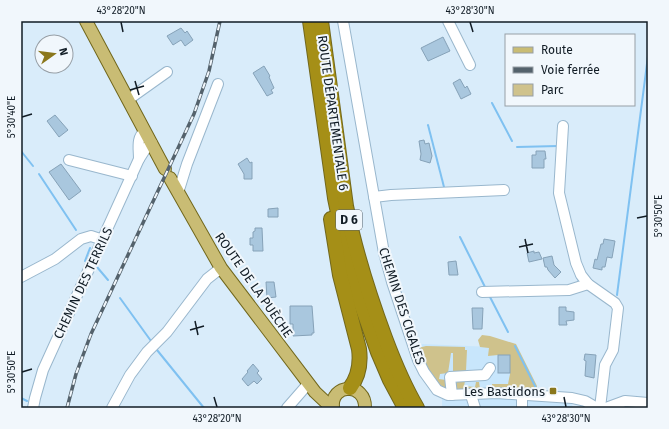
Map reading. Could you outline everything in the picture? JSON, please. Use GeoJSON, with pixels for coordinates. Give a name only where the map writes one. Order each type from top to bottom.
{"type":"FeatureCollection","features":[{"type":"Feature","properties":{"kind":"highway","name":"ROUTE DÉPARTEMENTALE 6"},"geometry":{"type":"LineString","coordinates":[[310,21],[335,198],[352,275],[378,352],[390,380],[405,408]]}},
{"type":"Feature","properties":{"kind":"highway","name":"ROUTE DÉPARTEMENTALE 6"},"geometry":{"type":"LineString","coordinates":[[321,21],[346,206],[351,231],[372,304],[396,367],[417,408]]}},
{"type":"Feature","properties":{"kind":"highway"},"geometry":{"type":"LineString","coordinates":[[323,111],[326,182],[333,236],[340,276],[359,349],[360,361],[359,372],[344,390]]}},
{"type":"Feature","properties":{"kind":"highway"},"geometry":{"type":"LineString","coordinates":[[351,231],[388,330],[408,375],[426,408]]}},
{"type":"Feature","properties":{"kind":"main road","name":"ROUTE DE LA PUÈCHE"},"geometry":{"type":"LineString","coordinates":[[86,21],[178,193],[221,268],[308,384],[332,408]]}},
{"type":"Feature","properties":{"kind":"main road","name":"ROUTE DE LA PUÈCHE"},"geometry":{"type":"LineString","coordinates":[[308,384],[324,393],[333,394],[344,390]]}},
{"type":"Feature","properties":{"kind":"main road"},"geometry":{"type":"LineString","coordinates":[[332,408],[333,401],[344,390],[358,391],[362,394],[365,408]]}},
{"type":"Feature","properties":{"kind":"street","name":"CHEMIN DES CIGALES"},"geometry":{"type":"LineString","coordinates":[[342,21],[384,253],[418,360],[424,372],[437,390],[452,395],[496,393],[563,398],[585,401],[599,408]]}},
{"type":"Feature","properties":{"kind":"street"},"geometry":{"type":"LineString","coordinates":[[448,21],[470,65]]}},
{"type":"Feature","properties":{"kind":"street"},"geometry":{"type":"LineString","coordinates":[[129,99],[167,72]]}},
{"type":"Feature","properties":{"kind":"street"},"geometry":{"type":"LineString","coordinates":[[178,193],[187,164],[218,84]]}},
{"type":"Feature","properties":{"kind":"street"},"geometry":{"type":"LineString","coordinates":[[563,126],[559,192],[576,263],[581,275],[588,284],[615,302],[619,312],[613,350],[605,365],[599,408]]}},
{"type":"Feature","properties":{"kind":"street","name":"CHEMIN DES TERRILS"},"geometry":{"type":"LineString","coordinates":[[139,159],[139,139],[141,134],[145,131]]}},
{"type":"Feature","properties":{"kind":"street","name":"CHEMIN DES TERRILS"},"geometry":{"type":"LineString","coordinates":[[33,408],[43,370],[139,159],[146,148],[152,143]]}},
{"type":"Feature","properties":{"kind":"street"},"geometry":{"type":"LineString","coordinates":[[69,160],[132,176]]}},
{"type":"Feature","properties":{"kind":"street"},"geometry":{"type":"LineString","coordinates":[[374,197],[504,190]]}},
{"type":"Feature","properties":{"kind":"street"},"geometry":{"type":"LineString","coordinates":[[21,277],[54,259],[81,240],[91,236],[103,240]]}},
{"type":"Feature","properties":{"kind":"street"},"geometry":{"type":"LineString","coordinates":[[112,408],[130,375],[147,352],[167,332],[207,279],[221,268]]}},
{"type":"Feature","properties":{"kind":"street"},"geometry":{"type":"LineString","coordinates":[[482,292],[569,290],[588,284]]}},
{"type":"Feature","properties":{"kind":"street"},"geometry":{"type":"LineString","coordinates":[[452,395],[450,377],[485,375],[490,368]]}},
{"type":"Feature","properties":{"kind":"street"},"geometry":{"type":"LineString","coordinates":[[287,408],[308,384]]}},
{"type":"Feature","properties":{"kind":"street"},"geometry":{"type":"LineString","coordinates":[[471,395],[475,408]]}},
{"type":"Feature","properties":{"kind":"street"},"geometry":{"type":"LineString","coordinates":[[522,395],[522,408]]}},
{"type":"Feature","properties":{"kind":"street","name":"CHEMIN DES CIGALES"},"geometry":{"type":"LineString","coordinates":[[563,398],[574,401],[582,408]]}},
{"type":"Feature","properties":{"kind":"street"},"geometry":{"type":"LineString","coordinates":[[606,408],[625,401],[648,403]]}},
{"type":"Feature","properties":{"kind":"street"},"geometry":{"type":"LineString","coordinates":[[621,408],[624,404],[630,402]]}},
{"type":"Feature","properties":{"kind":"shaded area","name":"Les Bastidons"},"geometry":{"type":"Polygon","coordinates":[[[421,344],[514,348],[541,402],[572,404],[573,408],[442,408],[442,386],[430,369],[421,344]]]}},
{"type":"Feature","properties":{"kind":"green space"},"geometry":{"type":"Polygon","coordinates":[[[482,335],[516,344],[537,386],[537,389],[534,391],[455,390],[456,383],[459,381],[465,381],[464,386],[475,387],[476,382],[479,382],[480,389],[492,389],[492,384],[508,384],[510,374],[510,355],[488,356],[489,348],[480,347],[478,340],[482,335]]]}},
{"type":"Feature","properties":{"kind":"green space"},"geometry":{"type":"Polygon","coordinates":[[[426,346],[465,347],[465,350],[467,350],[466,371],[453,372],[453,353],[451,353],[448,373],[440,374],[439,379],[446,380],[448,387],[443,390],[428,376],[418,348],[426,346]]]}},
{"type":"Feature","properties":{"kind":"building"},"geometry":{"type":"Polygon","coordinates":[[[181,28],[185,33],[187,31],[193,40],[185,46],[181,40],[173,45],[167,36],[181,28]]]}},
{"type":"Feature","properties":{"kind":"building"},"geometry":{"type":"Polygon","coordinates":[[[443,37],[450,51],[428,61],[421,48],[443,37]]]}},
{"type":"Feature","properties":{"kind":"building"},"geometry":{"type":"Polygon","coordinates":[[[264,66],[270,76],[269,77],[274,88],[271,90],[273,93],[267,96],[253,73],[264,66]]]}},
{"type":"Feature","properties":{"kind":"building"},"geometry":{"type":"Polygon","coordinates":[[[460,79],[465,88],[467,86],[471,94],[461,99],[453,83],[460,79]]]}},
{"type":"Feature","properties":{"kind":"building"},"geometry":{"type":"Polygon","coordinates":[[[55,115],[68,130],[59,137],[47,121],[55,115]]]}},
{"type":"Feature","properties":{"kind":"building"},"geometry":{"type":"Polygon","coordinates":[[[424,140],[425,144],[429,143],[432,156],[430,163],[420,160],[421,154],[419,141],[424,140]]]}},
{"type":"Feature","properties":{"kind":"building"},"geometry":{"type":"Polygon","coordinates":[[[536,151],[545,151],[546,159],[544,159],[544,168],[532,168],[532,155],[536,155],[536,151]]]}},
{"type":"Feature","properties":{"kind":"building"},"geometry":{"type":"Polygon","coordinates":[[[247,158],[250,163],[252,162],[252,179],[244,179],[244,174],[238,164],[247,158]]]}},
{"type":"Feature","properties":{"kind":"building"},"geometry":{"type":"Polygon","coordinates":[[[61,164],[81,191],[69,200],[49,172],[61,164]]]}},
{"type":"Feature","properties":{"kind":"building"},"geometry":{"type":"Polygon","coordinates":[[[278,208],[278,217],[268,217],[268,209],[278,208]]]}},
{"type":"Feature","properties":{"kind":"building"},"geometry":{"type":"Polygon","coordinates":[[[255,228],[262,228],[263,251],[253,251],[253,245],[250,245],[250,238],[253,238],[255,228]]]}},
{"type":"Feature","properties":{"kind":"building"},"geometry":{"type":"Polygon","coordinates":[[[604,239],[615,241],[612,258],[607,257],[605,267],[602,267],[602,270],[593,268],[595,259],[597,260],[601,244],[603,244],[604,239]]]}},
{"type":"Feature","properties":{"kind":"building"},"geometry":{"type":"Polygon","coordinates":[[[534,251],[534,253],[539,252],[542,259],[529,262],[527,253],[534,251]]]}},
{"type":"Feature","properties":{"kind":"building"},"geometry":{"type":"Polygon","coordinates":[[[552,256],[554,265],[561,272],[555,278],[547,267],[545,267],[543,258],[552,256]]]}},
{"type":"Feature","properties":{"kind":"building"},"geometry":{"type":"Polygon","coordinates":[[[456,261],[458,275],[449,275],[448,262],[456,261]]]}},
{"type":"Feature","properties":{"kind":"building"},"geometry":{"type":"Polygon","coordinates":[[[266,282],[274,282],[276,297],[267,298],[266,282]]]}},
{"type":"Feature","properties":{"kind":"building"},"geometry":{"type":"Polygon","coordinates":[[[290,306],[312,306],[314,333],[312,333],[312,335],[293,336],[293,324],[290,324],[290,306]]]}},
{"type":"Feature","properties":{"kind":"building"},"geometry":{"type":"Polygon","coordinates":[[[559,307],[566,307],[566,311],[574,312],[574,320],[566,321],[567,325],[559,325],[559,307]]]}},
{"type":"Feature","properties":{"kind":"building"},"geometry":{"type":"Polygon","coordinates":[[[472,308],[483,308],[482,329],[473,329],[472,308]]]}},
{"type":"Feature","properties":{"kind":"building"},"geometry":{"type":"Polygon","coordinates":[[[585,354],[596,355],[594,378],[585,376],[585,354]]]}},
{"type":"Feature","properties":{"kind":"building"},"geometry":{"type":"Polygon","coordinates":[[[498,355],[510,355],[510,373],[498,373],[498,355]]]}},
{"type":"Feature","properties":{"kind":"building"},"geometry":{"type":"Polygon","coordinates":[[[253,364],[259,371],[257,373],[262,379],[257,384],[254,381],[248,386],[242,379],[253,364]]]}},
{"type":"Feature","properties":{"kind":"waterway"},"geometry":{"type":"LineString","coordinates":[[617,295],[648,56]]}},
{"type":"Feature","properties":{"kind":"waterway"},"geometry":{"type":"LineString","coordinates":[[492,103],[512,141]]}},
{"type":"Feature","properties":{"kind":"waterway"},"geometry":{"type":"LineString","coordinates":[[428,125],[444,187]]}},
{"type":"Feature","properties":{"kind":"waterway"},"geometry":{"type":"LineString","coordinates":[[517,147],[558,146]]}},
{"type":"Feature","properties":{"kind":"waterway"},"geometry":{"type":"LineString","coordinates":[[21,151],[33,166]]}},
{"type":"Feature","properties":{"kind":"waterway"},"geometry":{"type":"LineString","coordinates":[[39,174],[76,230]]}},
{"type":"Feature","properties":{"kind":"waterway"},"geometry":{"type":"LineString","coordinates":[[460,237],[485,287]]}},
{"type":"Feature","properties":{"kind":"waterway"},"geometry":{"type":"LineString","coordinates":[[85,261],[90,248]]}},
{"type":"Feature","properties":{"kind":"waterway"},"geometry":{"type":"LineString","coordinates":[[97,267],[108,280]]}},
{"type":"Feature","properties":{"kind":"waterway"},"geometry":{"type":"LineString","coordinates":[[576,275],[580,283]]}},
{"type":"Feature","properties":{"kind":"waterway"},"geometry":{"type":"LineString","coordinates":[[490,297],[508,332]]}},
{"type":"Feature","properties":{"kind":"waterway"},"geometry":{"type":"LineString","coordinates":[[120,298],[151,341]]}},
{"type":"Feature","properties":{"kind":"waterway"},"geometry":{"type":"LineString","coordinates":[[515,346],[536,388]]}},
{"type":"Feature","properties":{"kind":"waterway"},"geometry":{"type":"LineString","coordinates":[[157,350],[204,408]]}},
{"type":"Feature","properties":{"kind":"waterway"},"geometry":{"type":"LineString","coordinates":[[21,398],[27,401]]}},
{"type":"Feature","properties":{"kind":"railway"},"geometry":{"type":"LineString","coordinates":[[67,408],[76,374],[91,334],[194,114],[209,71],[220,21]]}},
{"type":"Feature","properties":{"kind":"place","name":"Les Bastidons"},"geometry":{"type":"Point","coordinates":[553,391]}}]}
